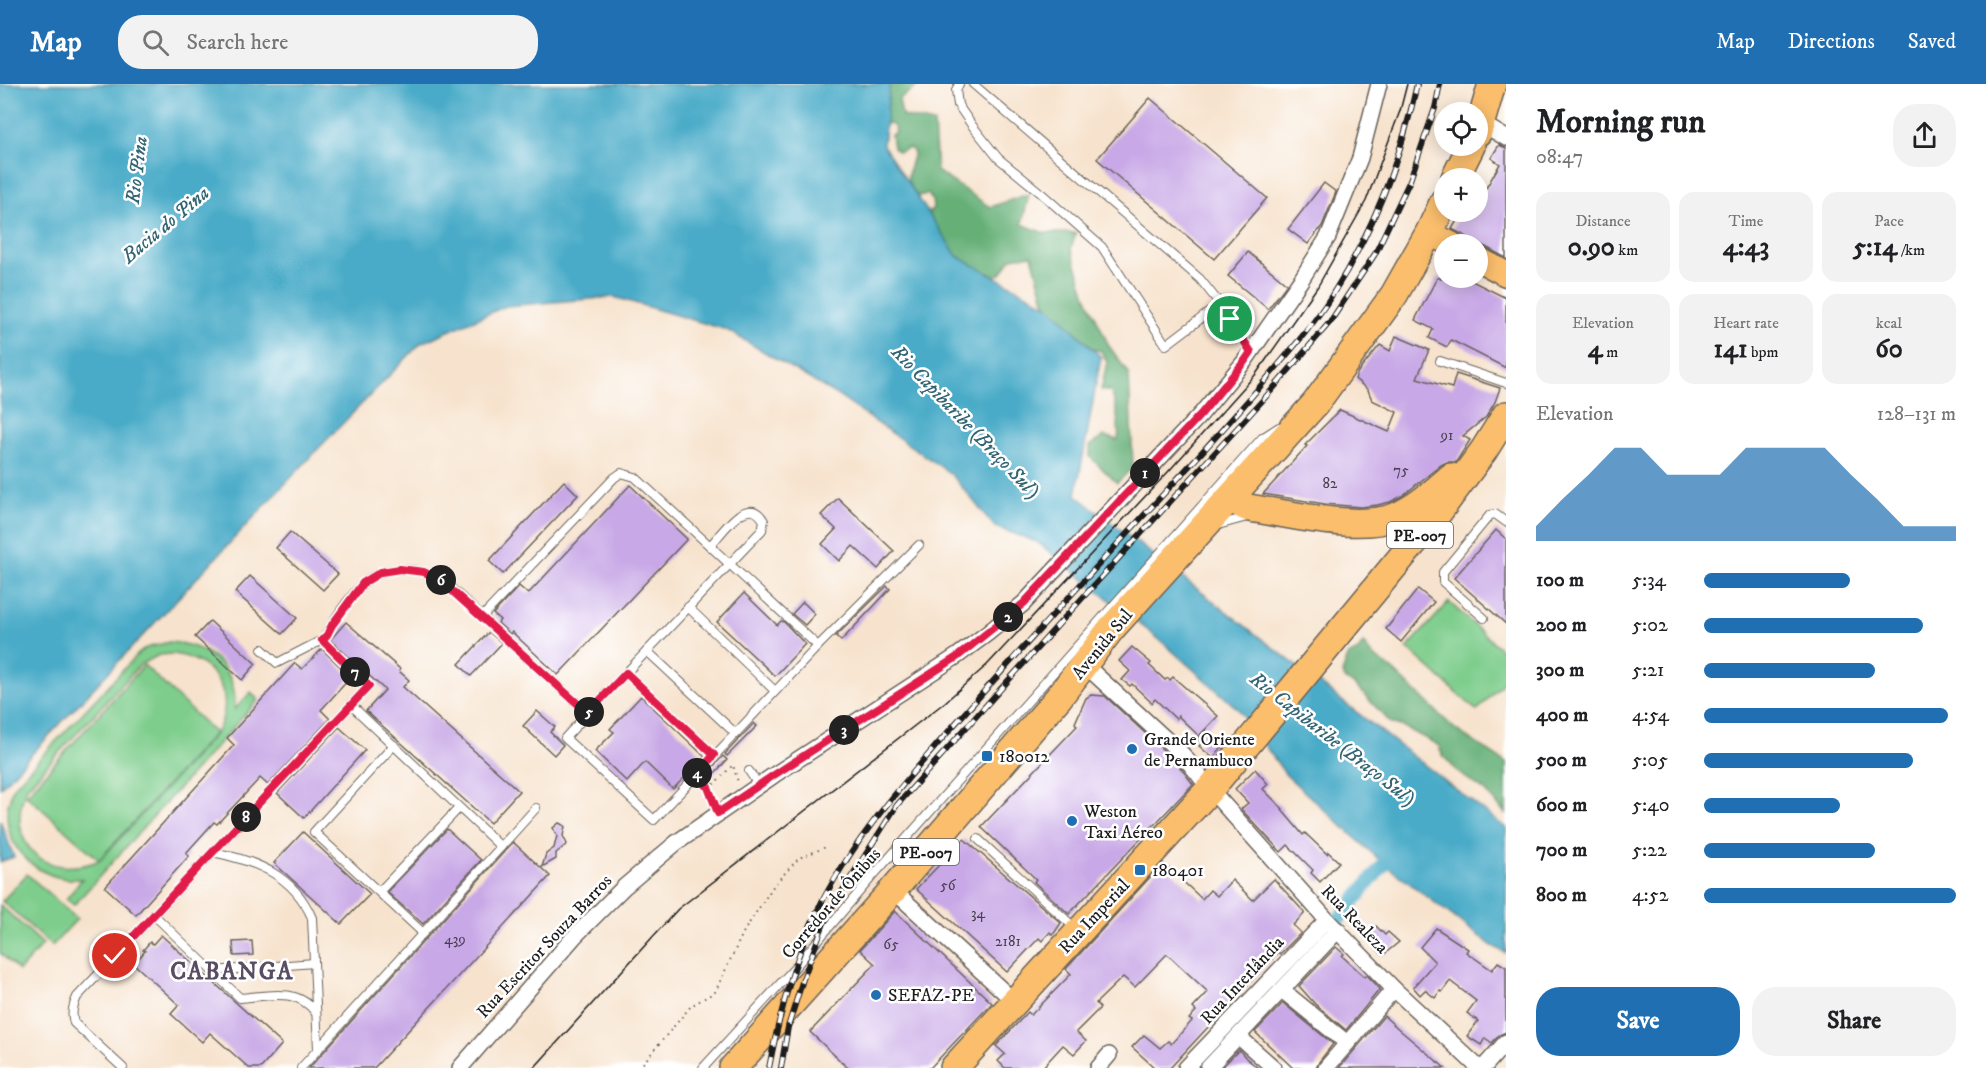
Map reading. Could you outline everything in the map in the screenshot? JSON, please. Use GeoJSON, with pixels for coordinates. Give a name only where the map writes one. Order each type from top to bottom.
{"type":"FeatureCollection","features":[{"type":"Feature","properties":{"kind":"highway"},"geometry":{"type":"LineString","coordinates":[[1487,102],[1492,84]]}},
{"type":"Feature","properties":{"kind":"highway","name":"Avenida Sul"},"geometry":{"type":"LineString","coordinates":[[732,1068],[893,890],[1085,665],[1106,625],[1176,542],[1200,530],[1316,404],[1395,295],[1434,246]]}},
{"type":"Feature","properties":{"kind":"highway","name":"PE-007"},"geometry":{"type":"LineString","coordinates":[[1484,450],[1506,415]]}},
{"type":"Feature","properties":{"kind":"highway"},"geometry":{"type":"LineString","coordinates":[[1235,493],[1241,505],[1273,512],[1346,522],[1377,521],[1394,517],[1421,502],[1484,450]]}},
{"type":"Feature","properties":{"kind":"highway","name":"Rua Imperial"},"geometry":{"type":"LineString","coordinates":[[954,1068],[1210,789],[1434,518],[1484,450]]}},
{"type":"Feature","properties":{"kind":"main road"},"geometry":{"type":"LineString","coordinates":[[1488,264],[1506,274]]}},
{"type":"Feature","properties":{"kind":"street","name":"Rua Escritor Souza Barros"},"geometry":{"type":"LineString","coordinates":[[460,1068],[574,937],[624,887],[676,843],[957,657],[1024,603],[1201,414],[1251,352],[1328,237],[1360,158],[1379,84]]}},
{"type":"Feature","properties":{"kind":"street"},"geometry":{"type":"LineString","coordinates":[[1488,136],[1506,138]]}},
{"type":"Feature","properties":{"kind":"street","name":"Rua Realeza"},"geometry":{"type":"LineString","coordinates":[[1085,665],[1183,755],[1210,789],[1332,925],[1394,989],[1481,1068]]}},
{"type":"Feature","properties":{"kind":"street"},"geometry":{"type":"LineString","coordinates":[[893,890],[1015,1002]]}},
{"type":"Feature","properties":{"kind":"street"},"geometry":{"type":"LineString","coordinates":[[1208,1068],[1282,990],[1332,925]]}},
{"type":"Feature","properties":{"kind":"street","name":"Rua Interlândia"},"geometry":{"type":"LineString","coordinates":[[1186,1068],[1332,925]]}},
{"type":"Feature","properties":{"kind":"street"},"geometry":{"type":"LineString","coordinates":[[1326,1068],[1394,989]]}},
{"type":"Feature","properties":{"kind":"street"},"geometry":{"type":"LineString","coordinates":[[1282,990],[1347,1043]]}},
{"type":"Feature","properties":{"kind":"street"},"geometry":{"type":"LineString","coordinates":[[1238,1036],[1274,1068]]}},
{"type":"Feature","properties":{"kind":"street"},"geometry":{"type":"LineString","coordinates":[[1481,1068],[1506,1042]]}},
{"type":"Feature","properties":{"kind":"street"},"geometry":{"type":"LineString","coordinates":[[1098,1068],[1109,1055]]}},
{"type":"Feature","properties":{"kind":"lane"},"geometry":{"type":"LineString","coordinates":[[959,84],[956,90],[958,105],[971,124],[998,158],[1102,247],[1166,345],[1220,304]]}},
{"type":"Feature","properties":{"kind":"lane"},"geometry":{"type":"LineString","coordinates":[[973,84],[1200,279],[1220,304],[1251,352]]}},
{"type":"Feature","properties":{"kind":"lane"},"geometry":{"type":"LineString","coordinates":[[1440,361],[1506,383]]}},
{"type":"Feature","properties":{"kind":"lane"},"geometry":{"type":"LineString","coordinates":[[1176,542],[1262,438],[1316,404]]}},
{"type":"Feature","properties":{"kind":"lane"},"geometry":{"type":"LineString","coordinates":[[482,617],[621,473],[635,477],[818,646]]}},
{"type":"Feature","properties":{"kind":"lane"},"geometry":{"type":"LineString","coordinates":[[710,546],[742,511],[751,509],[759,512],[764,521],[762,530],[565,738],[654,820],[918,544]]}},
{"type":"Feature","properties":{"kind":"lane"},"geometry":{"type":"LineString","coordinates":[[1200,530],[1240,518],[1273,512]]}},
{"type":"Feature","properties":{"kind":"lane"},"geometry":{"type":"LineString","coordinates":[[1484,618],[1443,582],[1443,572],[1490,515],[1495,514],[1506,522]]}},
{"type":"Feature","properties":{"kind":"lane"},"geometry":{"type":"LineString","coordinates":[[262,649],[277,663],[322,640],[363,583],[381,572],[400,569],[424,572],[440,580],[588,713]]}},
{"type":"Feature","properties":{"kind":"lane"},"geometry":{"type":"LineString","coordinates":[[688,607],[775,691]]}},
{"type":"Feature","properties":{"kind":"lane","name":"Corredor de Ônibus"},"geometry":{"type":"LineString","coordinates":[[703,1068],[790,973],[872,878],[1106,625]]}},
{"type":"Feature","properties":{"kind":"lane"},"geometry":{"type":"LineString","coordinates":[[123,1068],[74,1023],[73,1005],[77,997],[369,686],[322,640]]}},
{"type":"Feature","properties":{"kind":"lane"},"geometry":{"type":"LineString","coordinates":[[647,651],[735,733]]}},
{"type":"Feature","properties":{"kind":"lane"},"geometry":{"type":"LineString","coordinates":[[626,673],[714,755]]}},
{"type":"Feature","properties":{"kind":"lane"},"geometry":{"type":"LineString","coordinates":[[351,705],[501,847]]}},
{"type":"Feature","properties":{"kind":"lane"},"geometry":{"type":"LineString","coordinates":[[393,745],[314,832],[423,933]]}},
{"type":"Feature","properties":{"kind":"lane"},"geometry":{"type":"LineString","coordinates":[[748,771],[759,786]]}},
{"type":"Feature","properties":{"kind":"lane"},"geometry":{"type":"LineString","coordinates":[[379,892],[459,808]]}},
{"type":"Feature","properties":{"kind":"lane"},"geometry":{"type":"LineString","coordinates":[[301,1068],[536,808]]}},
{"type":"Feature","properties":{"kind":"lane"},"geometry":{"type":"LineString","coordinates":[[978,839],[1079,932]]}},
{"type":"Feature","properties":{"kind":"lane"},"geometry":{"type":"LineString","coordinates":[[213,852],[242,858],[263,866],[284,881],[305,901],[312,918],[318,1049]]}},
{"type":"Feature","properties":{"kind":"lane"},"geometry":{"type":"LineString","coordinates":[[154,915],[240,998],[292,995],[305,1001],[316,1014]]}},
{"type":"Feature","properties":{"kind":"lane"},"geometry":{"type":"LineString","coordinates":[[213,971],[314,963]]}},
{"type":"Feature","properties":{"kind":"path"},"geometry":{"type":"LineString","coordinates":[[696,775],[725,809],[737,794],[739,786],[733,765],[713,785],[708,787]]}},
{"type":"Feature","properties":{"kind":"path"},"geometry":{"type":"LineString","coordinates":[[639,1068],[692,1006],[715,992],[744,931],[774,885],[800,858],[826,847]]}},
{"type":"Feature","properties":{"kind":"green space"},"geometry":{"type":"Polygon","coordinates":[[[882,84],[917,84],[899,99],[902,116],[934,123],[937,171],[990,207],[1029,194],[1022,224],[1044,233],[1076,233],[1071,249],[1085,293],[1109,346],[1129,374],[1133,467],[1117,483],[1090,457],[1090,446],[1104,436],[1118,440],[1118,422],[1113,396],[1111,392],[1101,390],[1107,362],[1101,351],[1093,349],[1079,335],[1042,312],[1045,304],[1032,255],[1011,258],[1001,274],[995,276],[960,272],[928,213],[933,208],[932,200],[928,194],[917,196],[909,186],[908,176],[914,152],[909,148],[899,152],[893,148],[891,135],[896,132],[893,125],[885,123],[882,116],[882,84]]]}},
{"type":"Feature","properties":{"kind":"green space"},"geometry":{"type":"Polygon","coordinates":[[[1449,602],[1506,654],[1506,679],[1477,711],[1407,648],[1449,602]]]}},
{"type":"Feature","properties":{"kind":"green space"},"geometry":{"type":"Polygon","coordinates":[[[169,642],[183,644],[208,653],[226,670],[234,694],[235,709],[251,692],[258,700],[74,905],[66,899],[82,879],[54,876],[30,863],[20,853],[9,828],[8,804],[13,787],[146,648],[169,642]],[[173,654],[159,655],[140,665],[27,787],[21,807],[20,825],[25,840],[34,853],[46,862],[62,866],[80,866],[100,860],[217,732],[223,718],[223,692],[218,680],[210,671],[187,657],[173,654]]]}},
{"type":"Feature","properties":{"kind":"green space"},"geometry":{"type":"Polygon","coordinates":[[[1363,643],[1372,655],[1393,670],[1455,729],[1506,763],[1506,814],[1485,791],[1459,773],[1443,756],[1438,745],[1404,727],[1391,723],[1356,686],[1346,680],[1342,673],[1348,656],[1358,651],[1363,643]]]}},
{"type":"Feature","properties":{"kind":"green space"},"geometry":{"type":"Polygon","coordinates":[[[144,665],[215,733],[99,860],[26,795],[144,665]]]}},
{"type":"Feature","properties":{"kind":"green space"},"geometry":{"type":"Polygon","coordinates":[[[27,874],[77,919],[52,946],[2,901],[27,874]]]}},
{"type":"Feature","properties":{"kind":"green space"},"geometry":{"type":"Polygon","coordinates":[[[0,905],[43,944],[19,971],[0,953],[0,905]]]}},
{"type":"Feature","properties":{"kind":"water"},"geometry":{"type":"Polygon","coordinates":[[[0,84],[890,84],[883,145],[957,256],[1049,306],[1101,357],[1076,495],[1506,828],[1506,953],[1491,945],[1384,864],[1286,775],[1239,710],[1161,641],[1037,542],[995,527],[951,474],[835,394],[727,330],[614,297],[506,306],[421,343],[317,450],[0,788],[0,84]]]}},
{"type":"Feature","properties":{"kind":"water"},"geometry":{"type":"Polygon","coordinates":[[[0,820],[14,857],[0,862],[0,820]]]}},
{"type":"Feature","properties":{"kind":"building"},"geometry":{"type":"Polygon","coordinates":[[[1150,98],[1267,198],[1214,259],[1097,159],[1150,98]]]}},
{"type":"Feature","properties":{"kind":"building"},"geometry":{"type":"Polygon","coordinates":[[[1499,145],[1506,148],[1506,258],[1488,248],[1488,234],[1461,234],[1452,229],[1456,222],[1488,222],[1488,185],[1500,164],[1491,158],[1499,145]]]}},
{"type":"Feature","properties":{"kind":"building"},"geometry":{"type":"Polygon","coordinates":[[[1324,183],[1336,192],[1322,226],[1308,244],[1288,229],[1324,183]]]}},
{"type":"Feature","properties":{"kind":"building"},"geometry":{"type":"Polygon","coordinates":[[[1248,252],[1287,284],[1268,309],[1228,276],[1248,252]]]}},
{"type":"Feature","properties":{"kind":"building"},"geometry":{"type":"Polygon","coordinates":[[[1434,284],[1434,288],[1486,288],[1506,298],[1506,368],[1451,340],[1447,347],[1429,338],[1433,329],[1415,320],[1434,284]]]}},
{"type":"Feature","properties":{"kind":"building"},"geometry":{"type":"Polygon","coordinates":[[[1396,336],[1429,350],[1417,378],[1452,388],[1456,374],[1500,388],[1486,417],[1463,436],[1470,440],[1456,462],[1441,465],[1402,496],[1377,505],[1361,507],[1325,504],[1263,494],[1307,446],[1305,445],[1340,410],[1389,432],[1397,412],[1372,400],[1368,390],[1355,379],[1380,345],[1390,351],[1396,336]]]}},
{"type":"Feature","properties":{"kind":"building"},"geometry":{"type":"Polygon","coordinates":[[[564,481],[578,495],[503,574],[489,561],[564,481]]]}},
{"type":"Feature","properties":{"kind":"building"},"geometry":{"type":"Polygon","coordinates":[[[630,485],[687,539],[558,675],[512,632],[510,634],[498,623],[500,620],[493,614],[519,586],[528,594],[630,485]]]}},
{"type":"Feature","properties":{"kind":"building"},"geometry":{"type":"Polygon","coordinates":[[[838,498],[894,551],[878,569],[853,546],[839,561],[822,544],[836,529],[821,515],[838,498]]]}},
{"type":"Feature","properties":{"kind":"building"},"geometry":{"type":"Polygon","coordinates":[[[1496,530],[1506,539],[1506,624],[1454,578],[1496,530]]]}},
{"type":"Feature","properties":{"kind":"building"},"geometry":{"type":"Polygon","coordinates":[[[290,532],[338,574],[323,590],[276,548],[290,532]]]}},
{"type":"Feature","properties":{"kind":"building"},"geometry":{"type":"Polygon","coordinates":[[[250,576],[297,618],[282,634],[235,592],[250,576]]]}},
{"type":"Feature","properties":{"kind":"building"},"geometry":{"type":"Polygon","coordinates":[[[887,586],[890,589],[841,641],[836,636],[887,586]]]}},
{"type":"Feature","properties":{"kind":"building"},"geometry":{"type":"Polygon","coordinates":[[[1418,589],[1434,602],[1401,642],[1386,629],[1418,589]]]}},
{"type":"Feature","properties":{"kind":"building"},"geometry":{"type":"Polygon","coordinates":[[[744,593],[777,625],[781,621],[784,622],[805,644],[775,676],[717,622],[744,593]]]}},
{"type":"Feature","properties":{"kind":"building"},"geometry":{"type":"Polygon","coordinates":[[[803,602],[815,614],[805,625],[792,614],[803,602]]]}},
{"type":"Feature","properties":{"kind":"building"},"geometry":{"type":"Polygon","coordinates":[[[210,621],[256,664],[242,680],[195,637],[210,621]]]}},
{"type":"Feature","properties":{"kind":"building"},"geometry":{"type":"Polygon","coordinates":[[[346,622],[400,669],[399,671],[409,680],[403,687],[519,791],[490,823],[366,711],[385,690],[330,640],[346,622]]]}},
{"type":"Feature","properties":{"kind":"building"},"geometry":{"type":"Polygon","coordinates":[[[489,632],[502,643],[471,676],[459,664],[489,632]]]}},
{"type":"Feature","properties":{"kind":"building"},"geometry":{"type":"Polygon","coordinates":[[[1132,647],[1151,663],[1149,665],[1165,680],[1173,677],[1218,716],[1199,736],[1155,699],[1152,703],[1132,684],[1130,686],[1122,680],[1130,671],[1119,661],[1132,647]]]}},
{"type":"Feature","properties":{"kind":"building"},"geometry":{"type":"Polygon","coordinates":[[[322,649],[351,677],[321,710],[330,719],[268,785],[260,778],[217,824],[214,822],[186,853],[189,856],[136,915],[105,887],[234,745],[227,738],[295,663],[302,669],[322,649]]]}},
{"type":"Feature","properties":{"kind":"building","name":"Weston Taxi Aéreo"},"geometry":{"type":"Polygon","coordinates":[[[1091,695],[1105,696],[1176,762],[1193,784],[1069,914],[1034,882],[1036,879],[981,827],[1077,726],[1075,723],[1086,698],[1091,695]]]}},
{"type":"Feature","properties":{"kind":"building"},"geometry":{"type":"Polygon","coordinates":[[[641,696],[705,757],[673,789],[645,762],[627,782],[595,751],[614,732],[610,729],[641,696]]]}},
{"type":"Feature","properties":{"kind":"building"},"geometry":{"type":"Polygon","coordinates":[[[537,711],[555,727],[550,732],[563,745],[554,755],[523,726],[537,711]]]}},
{"type":"Feature","properties":{"kind":"building"},"geometry":{"type":"Polygon","coordinates":[[[754,723],[757,726],[727,756],[725,754],[754,723]]]}},
{"type":"Feature","properties":{"kind":"building"},"geometry":{"type":"Polygon","coordinates":[[[339,727],[365,750],[304,818],[277,793],[339,727]]]}},
{"type":"Feature","properties":{"kind":"building"},"geometry":{"type":"Polygon","coordinates":[[[1206,730],[1222,747],[1213,758],[1199,746],[1202,743],[1198,739],[1206,730]]]}},
{"type":"Feature","properties":{"kind":"building"},"geometry":{"type":"Polygon","coordinates":[[[723,756],[727,760],[711,777],[707,773],[723,756]]]}},
{"type":"Feature","properties":{"kind":"building"},"geometry":{"type":"Polygon","coordinates":[[[1255,769],[1268,784],[1263,789],[1283,809],[1303,835],[1305,833],[1339,862],[1320,882],[1311,873],[1313,870],[1288,845],[1281,852],[1241,809],[1248,803],[1235,789],[1255,769]]]}},
{"type":"Feature","properties":{"kind":"building"},"geometry":{"type":"Polygon","coordinates":[[[559,823],[565,826],[563,836],[567,844],[556,853],[556,859],[542,867],[546,854],[554,848],[557,836],[553,828],[559,823]]]}},
{"type":"Feature","properties":{"kind":"building"},"geometry":{"type":"Polygon","coordinates":[[[447,829],[481,860],[423,924],[387,892],[447,829]]]}},
{"type":"Feature","properties":{"kind":"building"},"geometry":{"type":"Polygon","coordinates":[[[303,832],[370,894],[341,924],[274,863],[303,832]]]}},
{"type":"Feature","properties":{"kind":"building"},"geometry":{"type":"Polygon","coordinates":[[[964,839],[1061,923],[1053,935],[1050,932],[1042,941],[1039,938],[1007,972],[916,889],[964,839]]]}},
{"type":"Feature","properties":{"kind":"building"},"geometry":{"type":"Polygon","coordinates":[[[513,842],[550,876],[374,1068],[309,1068],[513,842]]]}},
{"type":"Feature","properties":{"kind":"building"},"geometry":{"type":"Polygon","coordinates":[[[1163,863],[1202,899],[1210,890],[1217,896],[1232,880],[1253,900],[1274,879],[1305,913],[1293,925],[1301,933],[1280,954],[1278,952],[1170,1068],[1155,1068],[1132,1047],[1144,1035],[1160,1048],[1168,1041],[1171,1044],[1192,1021],[1189,1019],[1196,1011],[1193,1008],[1208,992],[1167,954],[1135,987],[1123,977],[1096,1003],[1100,1008],[1076,1032],[1086,1041],[1074,1054],[1063,1045],[1042,1068],[1005,1068],[998,1061],[1005,1054],[996,1046],[1028,1012],[1031,1015],[1071,974],[1066,969],[1163,863]]]}},
{"type":"Feature","properties":{"kind":"building"},"geometry":{"type":"Polygon","coordinates":[[[895,911],[992,1003],[930,1068],[848,1068],[810,1032],[875,964],[860,950],[895,911]]]}},
{"type":"Feature","properties":{"kind":"building"},"geometry":{"type":"Polygon","coordinates":[[[1376,926],[1385,935],[1388,932],[1399,942],[1383,955],[1367,935],[1376,926]]]}},
{"type":"Feature","properties":{"kind":"building"},"geometry":{"type":"Polygon","coordinates":[[[1436,928],[1468,949],[1466,952],[1492,970],[1498,962],[1506,967],[1506,1032],[1499,1035],[1492,1043],[1485,1038],[1481,1045],[1467,1036],[1478,1021],[1467,1013],[1476,1001],[1450,981],[1435,998],[1425,990],[1420,995],[1413,987],[1435,962],[1420,947],[1436,928]]]}},
{"type":"Feature","properties":{"kind":"building"},"geometry":{"type":"Polygon","coordinates":[[[161,935],[282,1044],[261,1068],[249,1068],[210,1033],[202,1042],[171,1014],[179,1005],[134,964],[150,942],[153,944],[161,935]]]}},
{"type":"Feature","properties":{"kind":"building"},"geometry":{"type":"Polygon","coordinates":[[[252,941],[253,955],[234,956],[233,942],[252,941]]]}},
{"type":"Feature","properties":{"kind":"building"},"geometry":{"type":"Polygon","coordinates":[[[1336,947],[1344,954],[1342,956],[1365,977],[1367,975],[1380,989],[1346,1030],[1315,1004],[1299,986],[1336,947]]]}},
{"type":"Feature","properties":{"kind":"building"},"geometry":{"type":"Polygon","coordinates":[[[1283,1003],[1333,1044],[1316,1068],[1293,1068],[1255,1032],[1283,1003]]]}},
{"type":"Feature","properties":{"kind":"building"},"geometry":{"type":"Polygon","coordinates":[[[1384,1016],[1402,1032],[1445,1068],[1339,1068],[1384,1016]]]}},
{"type":"Feature","properties":{"kind":"building"},"geometry":{"type":"Polygon","coordinates":[[[1239,1050],[1246,1058],[1258,1068],[1221,1068],[1239,1050]]]}},
{"type":"Feature","properties":{"kind":"waterway"},"geometry":{"type":"LineString","coordinates":[[1338,920],[1384,864]]}},
{"type":"Feature","properties":{"kind":"tram line"},"geometry":{"type":"LineString","coordinates":[[534,1068],[678,909],[944,703],[987,665],[1168,472],[1256,374],[1318,286],[1366,201],[1400,111],[1407,84]]}},
{"type":"Feature","properties":{"kind":"railway"},"geometry":{"type":"LineString","coordinates":[[769,1068],[785,998],[802,946],[822,901],[855,847],[893,796],[934,748],[1228,424],[1318,316],[1347,271],[1373,220],[1403,139],[1417,84]]}},
{"type":"Feature","properties":{"kind":"railway"},"geometry":{"type":"LineString","coordinates":[[781,1068],[788,1027],[827,915],[897,805],[1271,391],[1330,322],[1375,254],[1410,180],[1435,108],[1440,84]]}},
{"type":"Feature","properties":{"kind":"place","name":"Grande Oriente de Pernambuco"},"geometry":{"type":"Point","coordinates":[1132,749]}},
{"type":"Feature","properties":{"kind":"place","name":"180012"},"geometry":{"type":"Point","coordinates":[987,756]}},
{"type":"Feature","properties":{"kind":"place","name":"Weston Taxi Aéreo"},"geometry":{"type":"Point","coordinates":[1072,821]}},
{"type":"Feature","properties":{"kind":"place","name":"180401"},"geometry":{"type":"Point","coordinates":[1140,870]}},
{"type":"Feature","properties":{"kind":"place","name":"SEFAZ-PE"},"geometry":{"type":"Point","coordinates":[876,995]}},
{"type":"Feature","properties":{"kind":"district","name":"CABANGA"},"geometry":{"type":"Point","coordinates":[232,971]}},
{"type":"Feature","properties":{"kind":"route"},"geometry":{"type":"LineString","coordinates":[[115,956],[369,686],[322,640],[363,583],[381,572],[400,569],[424,572],[440,580],[588,713],[626,673],[714,755],[696,775],[708,787],[718,813],[957,657],[1024,603],[1201,414],[1244,362],[1251,352],[1230,319]]}},
{"type":"Feature","properties":{"kind":"water label","name":"Rio Pina"},"geometry":{"type":"Point","coordinates":[136,170]}},
{"type":"Feature","properties":{"kind":"water label","name":"Bacia do Pina"},"geometry":{"type":"Point","coordinates":[165,224]}},
{"type":"Feature","properties":{"kind":"water label","name":"Rio Capibaribe (Braço Sul)"},"geometry":{"type":"Point","coordinates":[966,421]}},
{"type":"Feature","properties":{"kind":"water label","name":"Rio Capibaribe (Braço Sul)"},"geometry":{"type":"Point","coordinates":[1333,738]}}]}
